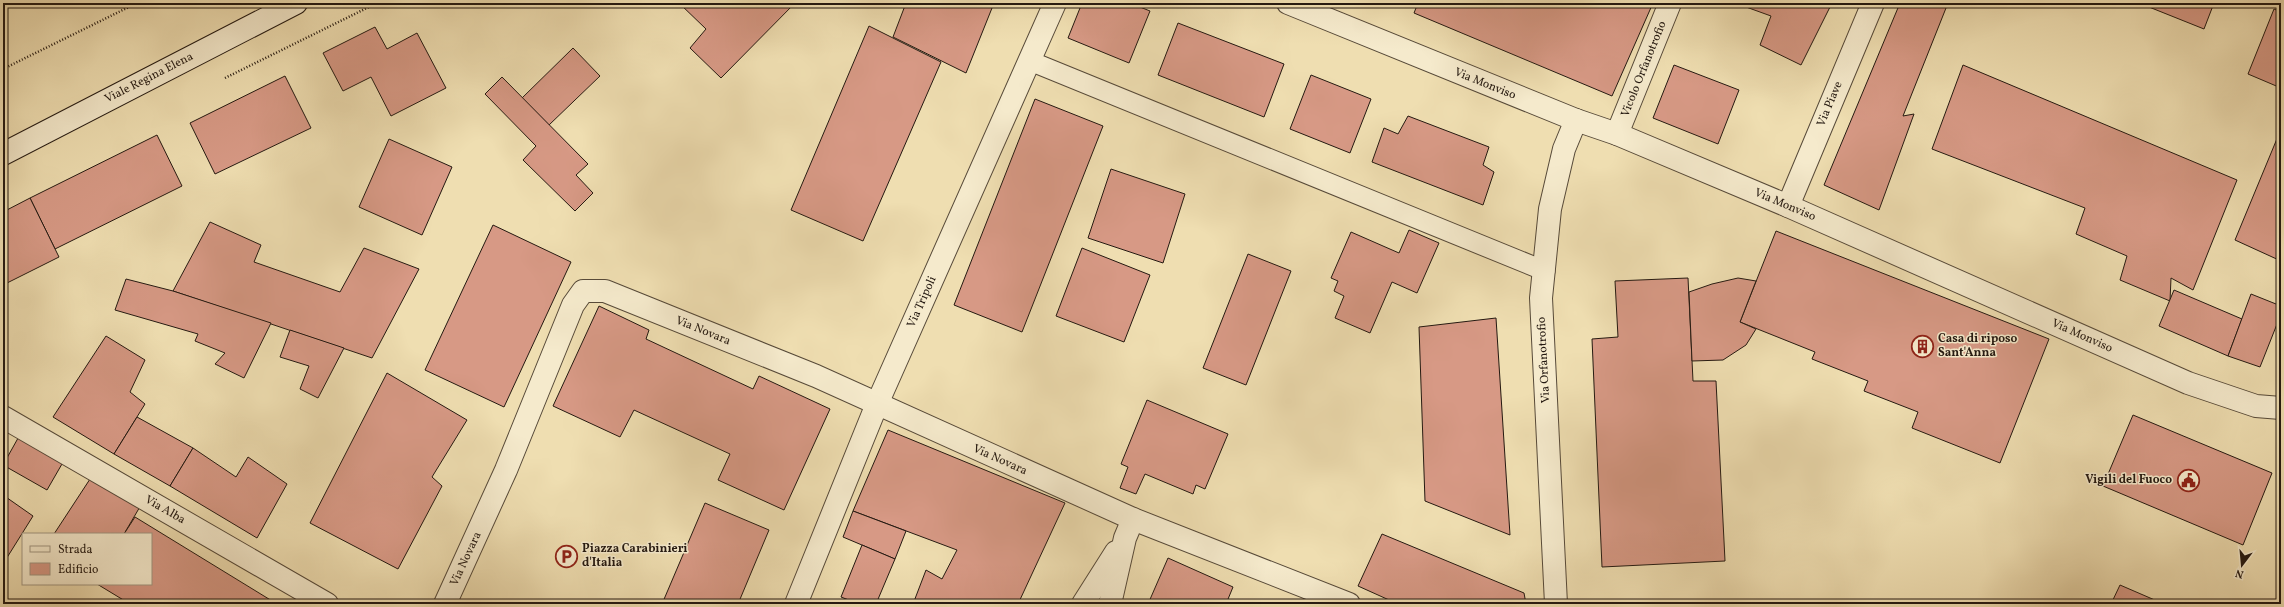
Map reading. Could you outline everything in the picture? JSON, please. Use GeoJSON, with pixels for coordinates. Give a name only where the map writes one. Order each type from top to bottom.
{"type":"FeatureCollection","features":[{"type":"Feature","properties":{"kind":"street","name":"Viale Regina Elena"},"geometry":{"type":"LineString","coordinates":[[3,154],[296,3]]}},
{"type":"Feature","properties":{"kind":"street","name":"Via Tripoli"},"geometry":{"type":"LineString","coordinates":[[796,604],[876,404],[1055,3]]}},
{"type":"Feature","properties":{"kind":"street","name":"Via Monviso"},"geometry":{"type":"LineString","coordinates":[[1288,3],[1576,120],[1617,134],[1788,206],[2188,383],[2256,406],[2281,408]]}},
{"type":"Feature","properties":{"kind":"street","name":"Vicolo Orfanotrofio"},"geometry":{"type":"LineString","coordinates":[[1617,134],[1670,3]]}},
{"type":"Feature","properties":{"kind":"street","name":"Via Piave"},"geometry":{"type":"LineString","coordinates":[[1788,206],[1873,3]]}},
{"type":"Feature","properties":{"kind":"street","name":"Via Orfanotrofio"},"geometry":{"type":"LineString","coordinates":[[1556,604],[1541,298],[1545,271],[1550,209],[1564,149],[1576,120]]}},
{"type":"Feature","properties":{"kind":"street","name":"Via Novara"},"geometry":{"type":"LineString","coordinates":[[445,604],[506,470],[573,305],[583,291],[605,291],[816,376],[1129,528],[1349,604]]}},
{"type":"Feature","properties":{"kind":"street","name":"Via Alba"},"geometry":{"type":"LineString","coordinates":[[3,416],[327,604]]}},
{"type":"Feature","properties":{"kind":"street"},"geometry":{"type":"LineString","coordinates":[[1083,604],[1129,528]]}},
{"type":"Feature","properties":{"kind":"street"},"geometry":{"type":"LineString","coordinates":[[1110,604],[1129,528]]}},
{"type":"Feature","properties":{"kind":"lane"},"geometry":{"type":"LineString","coordinates":[[1030,61],[1545,271]]}},
{"type":"Feature","properties":{"kind":"path"},"geometry":{"type":"LineString","coordinates":[[3,69],[137,3]]}},
{"type":"Feature","properties":{"kind":"building"},"geometry":{"type":"Polygon","coordinates":[[[679,3],[795,3],[721,78],[690,48],[706,29],[679,3]]]}},
{"type":"Feature","properties":{"kind":"building"},"geometry":{"type":"Polygon","coordinates":[[[906,3],[994,3],[966,73],[893,37],[906,3]]]}},
{"type":"Feature","properties":{"kind":"building"},"geometry":{"type":"Polygon","coordinates":[[[1082,3],[1130,3],[1150,11],[1129,63],[1068,38],[1082,3]]]}},
{"type":"Feature","properties":{"kind":"building"},"geometry":{"type":"Polygon","coordinates":[[[1418,3],[1653,3],[1612,96],[1414,13],[1418,3]]]}},
{"type":"Feature","properties":{"kind":"building"},"geometry":{"type":"Polygon","coordinates":[[[1735,3],[1847,3],[1830,7],[1801,65],[1760,45],[1771,16],[1735,3]]]}},
{"type":"Feature","properties":{"kind":"building"},"geometry":{"type":"Polygon","coordinates":[[[1900,3],[1948,3],[1903,116],[1914,114],[1879,210],[1824,185],[1900,3]]]}},
{"type":"Feature","properties":{"kind":"building"},"geometry":{"type":"Polygon","coordinates":[[[2139,3],[2214,3],[2204,29],[2139,3]]]}},
{"type":"Feature","properties":{"kind":"building"},"geometry":{"type":"Polygon","coordinates":[[[2274,9],[2281,12],[2281,88],[2248,74],[2274,9]]]}},
{"type":"Feature","properties":{"kind":"building"},"geometry":{"type":"Polygon","coordinates":[[[1178,23],[1284,64],[1264,117],[1158,75],[1178,23]]]}},
{"type":"Feature","properties":{"kind":"building"},"geometry":{"type":"Polygon","coordinates":[[[869,26],[941,62],[863,241],[791,210],[869,26]]]}},
{"type":"Feature","properties":{"kind":"building"},"geometry":{"type":"Polygon","coordinates":[[[375,27],[387,49],[417,33],[446,88],[391,116],[371,77],[343,91],[323,53],[375,27]]]}},
{"type":"Feature","properties":{"kind":"building"},"geometry":{"type":"Polygon","coordinates":[[[573,48],[600,76],[549,125],[522,98],[573,48]]]}},
{"type":"Feature","properties":{"kind":"building"},"geometry":{"type":"Polygon","coordinates":[[[1674,65],[1739,90],[1718,144],[1653,118],[1674,65]]]}},
{"type":"Feature","properties":{"kind":"building"},"geometry":{"type":"Polygon","coordinates":[[[1963,65],[2237,180],[2193,290],[2171,278],[2170,301],[2120,280],[2127,256],[2076,234],[2085,208],[1932,149],[1963,65]]]}},
{"type":"Feature","properties":{"kind":"building"},"geometry":{"type":"Polygon","coordinates":[[[1311,75],[1371,99],[1350,153],[1290,129],[1311,75]]]}},
{"type":"Feature","properties":{"kind":"building"},"geometry":{"type":"Polygon","coordinates":[[[285,76],[311,128],[215,174],[190,123],[285,76]]]}},
{"type":"Feature","properties":{"kind":"building"},"geometry":{"type":"Polygon","coordinates":[[[502,77],[588,164],[576,175],[593,193],[575,211],[523,160],[536,146],[485,94],[502,77]]]}},
{"type":"Feature","properties":{"kind":"building"},"geometry":{"type":"Polygon","coordinates":[[[1035,99],[1103,126],[1022,332],[954,305],[1035,99]]]}},
{"type":"Feature","properties":{"kind":"building"},"geometry":{"type":"Polygon","coordinates":[[[1408,116],[1489,147],[1483,165],[1494,172],[1483,205],[1372,162],[1384,128],[1398,134],[1408,116]]]}},
{"type":"Feature","properties":{"kind":"building"},"geometry":{"type":"Polygon","coordinates":[[[2281,129],[2281,261],[2235,240],[2281,129]]]}},
{"type":"Feature","properties":{"kind":"building"},"geometry":{"type":"Polygon","coordinates":[[[157,135],[182,186],[55,249],[30,198],[157,135]]]}},
{"type":"Feature","properties":{"kind":"building"},"geometry":{"type":"Polygon","coordinates":[[[389,139],[452,167],[422,235],[359,207],[389,139]]]}},
{"type":"Feature","properties":{"kind":"building"},"geometry":{"type":"Polygon","coordinates":[[[1111,169],[1185,194],[1163,263],[1088,238],[1111,169]]]}},
{"type":"Feature","properties":{"kind":"building"},"geometry":{"type":"Polygon","coordinates":[[[30,198],[59,257],[3,285],[3,212],[30,198]]]}},
{"type":"Feature","properties":{"kind":"building"},"geometry":{"type":"Polygon","coordinates":[[[210,222],[261,245],[254,262],[340,292],[364,248],[419,269],[372,358],[173,291],[210,222]]]}},
{"type":"Feature","properties":{"kind":"building"},"geometry":{"type":"Polygon","coordinates":[[[493,225],[571,262],[504,407],[425,370],[493,225]]]}},
{"type":"Feature","properties":{"kind":"building"},"geometry":{"type":"Polygon","coordinates":[[[1409,230],[1439,243],[1417,293],[1392,282],[1370,333],[1335,318],[1344,296],[1334,291],[1338,281],[1331,278],[1351,232],[1399,253],[1409,230]]]}},
{"type":"Feature","properties":{"kind":"building","name":"Casa di riposo Sant'Anna"},"geometry":{"type":"Polygon","coordinates":[[[1776,231],[2049,339],[2000,463],[1912,428],[1918,412],[1864,391],[1868,381],[1812,359],[1815,352],[1740,322],[1776,231]]]}},
{"type":"Feature","properties":{"kind":"building"},"geometry":{"type":"Polygon","coordinates":[[[1082,248],[1150,275],[1124,342],[1056,316],[1082,248]]]}},
{"type":"Feature","properties":{"kind":"building"},"geometry":{"type":"Polygon","coordinates":[[[1248,254],[1291,271],[1246,385],[1203,368],[1248,254]]]}},
{"type":"Feature","properties":{"kind":"building"},"geometry":{"type":"Polygon","coordinates":[[[1688,278],[1693,381],[1716,381],[1725,561],[1602,567],[1592,339],[1618,337],[1615,281],[1688,278]]]}},
{"type":"Feature","properties":{"kind":"building"},"geometry":{"type":"Polygon","coordinates":[[[1738,278],[1756,281],[1740,322],[1756,329],[1746,345],[1723,360],[1692,361],[1689,292],[1712,284],[1738,278]]]}},
{"type":"Feature","properties":{"kind":"building"},"geometry":{"type":"Polygon","coordinates":[[[126,279],[173,291],[271,323],[244,378],[215,364],[225,353],[195,341],[198,334],[115,310],[126,279]]]}},
{"type":"Feature","properties":{"kind":"building"},"geometry":{"type":"Polygon","coordinates":[[[2174,290],[2242,319],[2228,356],[2159,326],[2174,290]]]}},
{"type":"Feature","properties":{"kind":"building"},"geometry":{"type":"Polygon","coordinates":[[[2251,294],[2281,306],[2281,314],[2260,367],[2228,356],[2251,294]]]}},
{"type":"Feature","properties":{"kind":"building"},"geometry":{"type":"Polygon","coordinates":[[[599,306],[649,330],[646,339],[753,389],[759,376],[830,409],[784,510],[718,480],[730,454],[634,410],[620,437],[553,406],[599,306]]]}},
{"type":"Feature","properties":{"kind":"building"},"geometry":{"type":"Polygon","coordinates":[[[1496,318],[1510,535],[1425,501],[1419,327],[1496,318]]]}},
{"type":"Feature","properties":{"kind":"building"},"geometry":{"type":"Polygon","coordinates":[[[290,330],[344,348],[318,398],[300,389],[309,366],[280,357],[290,330]]]}},
{"type":"Feature","properties":{"kind":"building"},"geometry":{"type":"Polygon","coordinates":[[[106,336],[145,360],[130,392],[145,404],[114,454],[53,417],[106,336]]]}},
{"type":"Feature","properties":{"kind":"building"},"geometry":{"type":"Polygon","coordinates":[[[387,373],[467,420],[432,477],[442,486],[398,569],[310,523],[387,373]]]}},
{"type":"Feature","properties":{"kind":"building"},"geometry":{"type":"Polygon","coordinates":[[[1147,400],[1228,434],[1205,489],[1196,485],[1193,494],[1145,474],[1136,494],[1120,488],[1128,467],[1121,464],[1147,400]]]}},
{"type":"Feature","properties":{"kind":"building","name":"Vigili del Fuoco"},"geometry":{"type":"Polygon","coordinates":[[[2133,415],[2272,473],[2243,545],[2103,486],[2133,415]]]}},
{"type":"Feature","properties":{"kind":"building"},"geometry":{"type":"Polygon","coordinates":[[[137,417],[193,448],[170,486],[114,454],[137,417]]]}},
{"type":"Feature","properties":{"kind":"building"},"geometry":{"type":"Polygon","coordinates":[[[888,430],[1065,503],[1018,604],[913,604],[926,570],[942,579],[957,550],[853,511],[888,430]]]}},
{"type":"Feature","properties":{"kind":"building"},"geometry":{"type":"Polygon","coordinates":[[[22,431],[66,457],[47,490],[3,465],[22,431]]]}},
{"type":"Feature","properties":{"kind":"building"},"geometry":{"type":"Polygon","coordinates":[[[193,448],[236,477],[248,457],[287,484],[257,538],[170,486],[193,448]]]}},
{"type":"Feature","properties":{"kind":"building"},"geometry":{"type":"Polygon","coordinates":[[[92,476],[141,505],[125,533],[55,533],[92,476]]]}},
{"type":"Feature","properties":{"kind":"building"},"geometry":{"type":"Polygon","coordinates":[[[3,495],[33,516],[3,564],[3,495]]]}},
{"type":"Feature","properties":{"kind":"building"},"geometry":{"type":"Polygon","coordinates":[[[705,503],[769,530],[738,604],[662,604],[705,503]]]}},
{"type":"Feature","properties":{"kind":"building"},"geometry":{"type":"Polygon","coordinates":[[[853,511],[906,531],[895,559],[843,537],[853,511]]]}},
{"type":"Feature","properties":{"kind":"building"},"geometry":{"type":"Polygon","coordinates":[[[135,517],[277,604],[130,604],[99,585],[152,585],[152,533],[125,533],[135,517]]]}},
{"type":"Feature","properties":{"kind":"building"},"geometry":{"type":"Polygon","coordinates":[[[1382,534],[1524,593],[1526,604],[1398,604],[1358,586],[1382,534]]]}},
{"type":"Feature","properties":{"kind":"building"},"geometry":{"type":"Polygon","coordinates":[[[862,545],[895,559],[876,604],[859,604],[841,597],[862,545]]]}},
{"type":"Feature","properties":{"kind":"building"},"geometry":{"type":"Polygon","coordinates":[[[1168,558],[1233,587],[1226,604],[1148,604],[1168,558]]]}},
{"type":"Feature","properties":{"kind":"building"},"geometry":{"type":"Polygon","coordinates":[[[2120,585],[2164,604],[2111,604],[2120,585]]]}},
{"type":"Feature","properties":{"kind":"place","name":"Casa di riposo Sant'Anna"},"geometry":{"type":"Point","coordinates":[1923,346]}},
{"type":"Feature","properties":{"kind":"place","name":"Vigili del Fuoco"},"geometry":{"type":"Point","coordinates":[2188,480]}},
{"type":"Feature","properties":{"kind":"place","name":"Piazza Carabinieri d'Italia"},"geometry":{"type":"Point","coordinates":[567,556]}}]}
